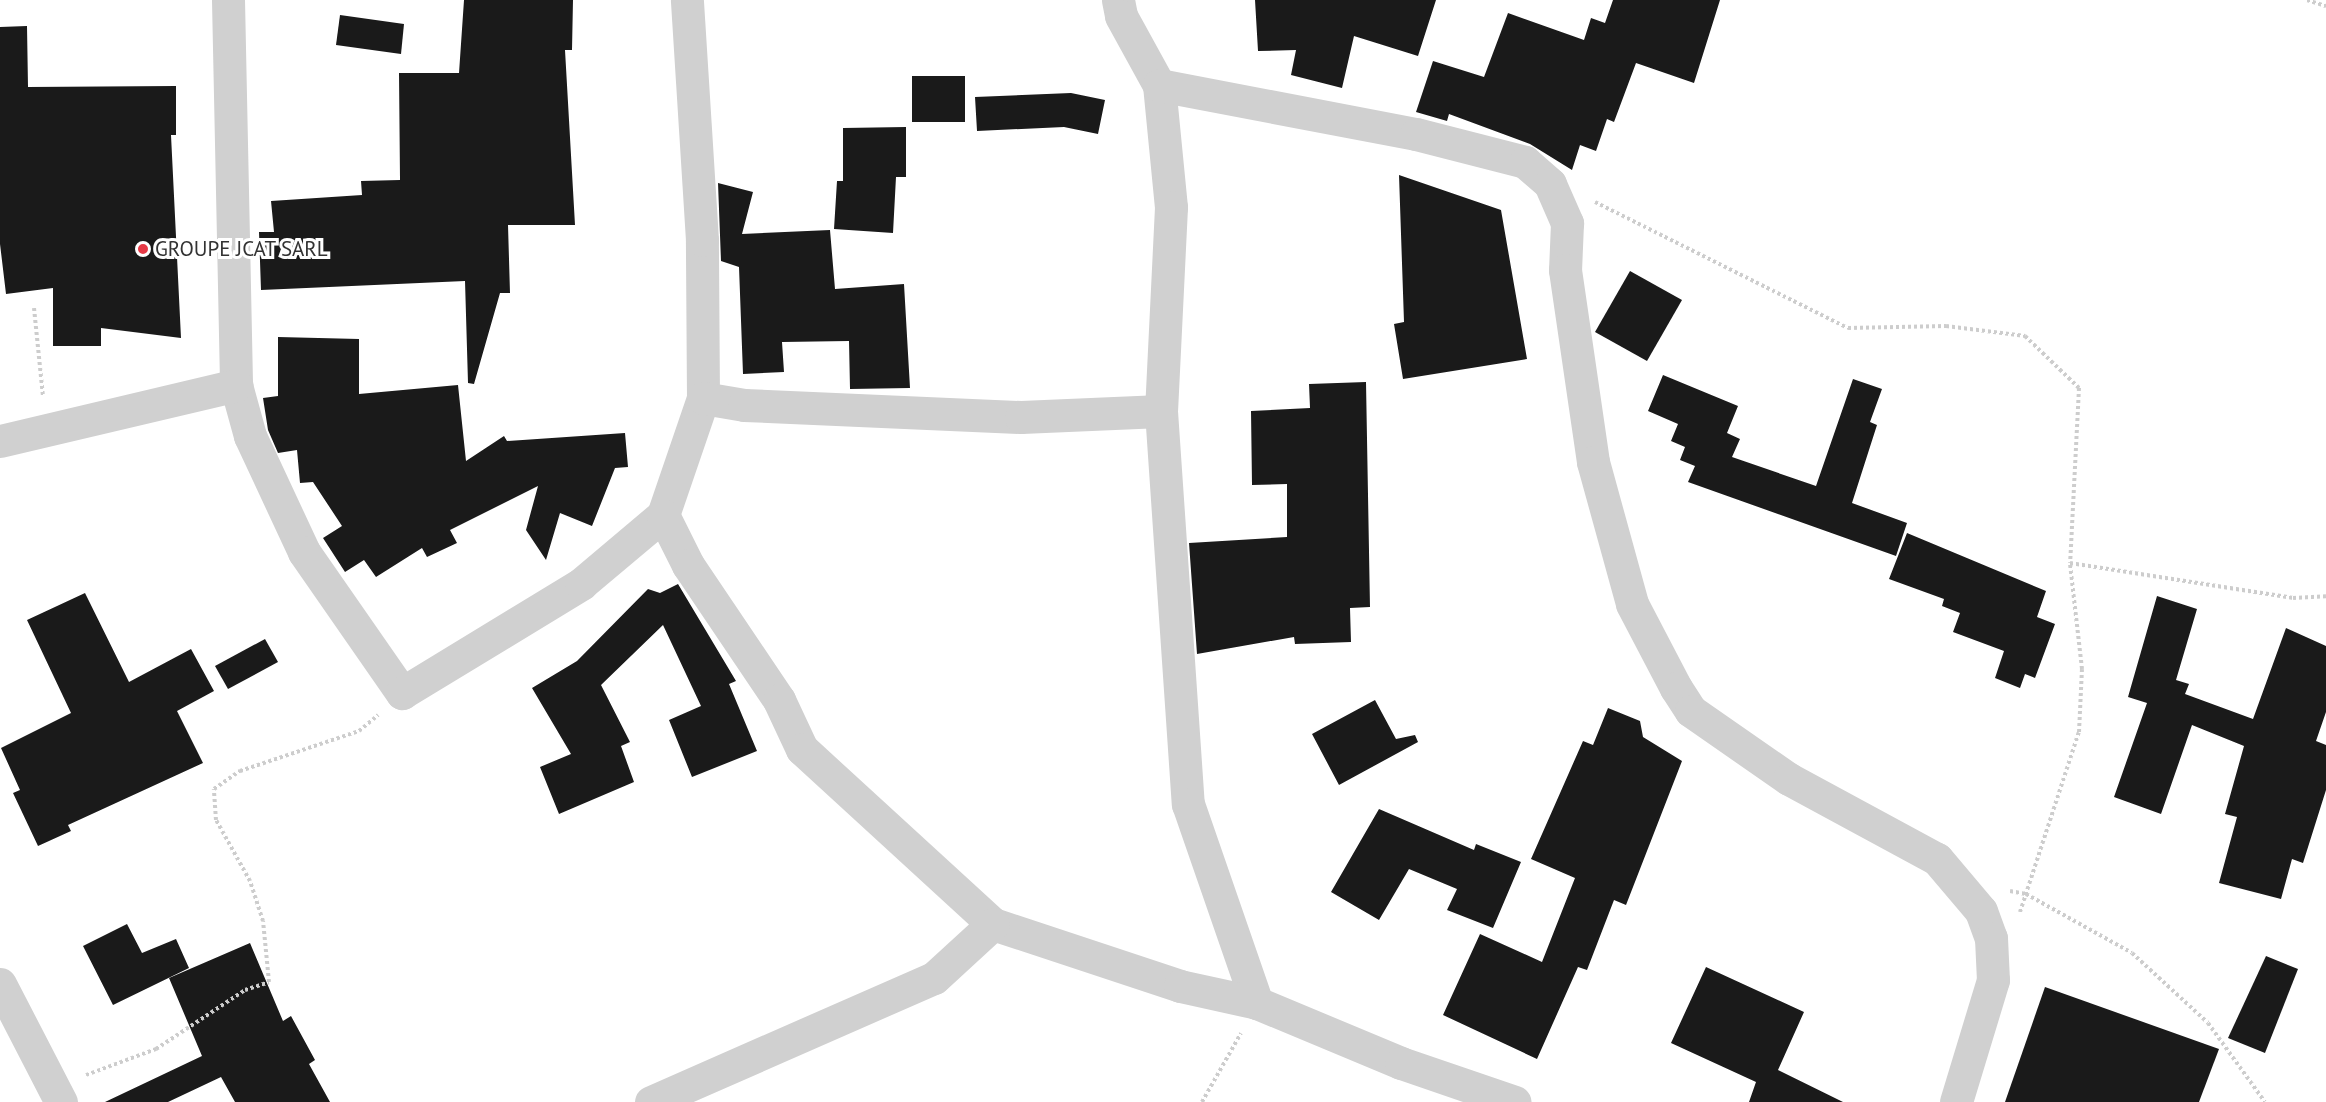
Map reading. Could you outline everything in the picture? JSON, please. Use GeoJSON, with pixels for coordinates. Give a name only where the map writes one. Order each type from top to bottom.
{"type":"FeatureCollection","features":[{"type":"Feature","properties":{"kind":"street"},"geometry":{"type":"LineString","coordinates":[[228,0],[236,385],[250,436],[304,552],[402,693],[581,584],[663,515],[703,398],[702,240],[687,0]]}},
{"type":"Feature","properties":{"kind":"street"},"geometry":{"type":"LineString","coordinates":[[1118,0],[1121,16],[1159,85],[1171,207],[1161,411],[1188,804],[1257,1003]]}},
{"type":"Feature","properties":{"kind":"street"},"geometry":{"type":"LineString","coordinates":[[1159,85],[1416,134],[1525,162],[1550,184],[1567,223],[1564,270],[1593,462],[1632,604],[1676,688],[1691,711],[1789,779],[1937,859],[1981,911],[1991,938],[1993,980],[1956,1102]]}},
{"type":"Feature","properties":{"kind":"street"},"geometry":{"type":"LineString","coordinates":[[0,441],[236,385]]}},
{"type":"Feature","properties":{"kind":"street"},"geometry":{"type":"LineString","coordinates":[[703,398],[744,405],[1021,417],[1161,411]]}},
{"type":"Feature","properties":{"kind":"street"},"geometry":{"type":"LineString","coordinates":[[663,515],[688,565],[774,691],[802,749],[993,924],[1180,986],[1257,1003],[1401,1063],[1515,1102]]}},
{"type":"Feature","properties":{"kind":"street"},"geometry":{"type":"LineString","coordinates":[[651,1102],[934,978],[993,924]]}},
{"type":"Feature","properties":{"kind":"street"},"geometry":{"type":"LineString","coordinates":[[0,984],[58,1095]]}},
{"type":"Feature","properties":{"kind":"path"},"geometry":{"type":"LineString","coordinates":[[2307,0],[2326,6]]}},
{"type":"Feature","properties":{"kind":"path"},"geometry":{"type":"LineString","coordinates":[[1550,184],[1713,257],[1848,328],[1946,326],[2025,336],[2079,388],[2070,563],[2082,669],[2079,732],[2026,894],[2132,953],[2208,1023],[2265,1102]]}},
{"type":"Feature","properties":{"kind":"path"},"geometry":{"type":"LineString","coordinates":[[34,308],[41,431]]}},
{"type":"Feature","properties":{"kind":"path"},"geometry":{"type":"LineString","coordinates":[[2070,563],[2293,598],[2326,596]]}},
{"type":"Feature","properties":{"kind":"path"},"geometry":{"type":"LineString","coordinates":[[58,1095],[156,1049],[245,990],[269,982],[263,921],[250,881],[216,820],[214,789],[240,771],[359,731],[402,693]]}},
{"type":"Feature","properties":{"kind":"path"},"geometry":{"type":"LineString","coordinates":[[1202,1102],[1257,1003]]}},
{"type":"Feature","properties":{"kind":"building"},"geometry":{"type":"Polygon","coordinates":[[[464,0],[573,0],[572,50],[565,50],[575,225],[508,225],[510,293],[500,293],[474,384],[468,383],[465,281],[261,290],[259,232],[274,232],[271,201],[362,195],[361,181],[400,180],[399,73],[459,73],[464,0]]]}},
{"type":"Feature","properties":{"kind":"building"},"geometry":{"type":"Polygon","coordinates":[[[1255,0],[1436,0],[1418,56],[1354,36],[1342,88],[1291,75],[1296,50],[1258,51],[1255,0]]]}},
{"type":"Feature","properties":{"kind":"building"},"geometry":{"type":"Polygon","coordinates":[[[1613,0],[1720,0],[1694,83],[1636,63],[1614,122],[1607,119],[1596,151],[1580,145],[1572,170],[1530,144],[1449,114],[1447,121],[1416,112],[1433,61],[1484,77],[1508,13],[1584,40],[1591,18],[1605,23],[1613,0]]]}},
{"type":"Feature","properties":{"kind":"building"},"geometry":{"type":"Polygon","coordinates":[[[340,15],[404,24],[401,54],[336,45],[340,15]]]}},
{"type":"Feature","properties":{"kind":"building"},"geometry":{"type":"Polygon","coordinates":[[[27,26],[28,87],[176,86],[176,135],[171,135],[181,338],[101,328],[101,346],[53,346],[53,288],[6,294],[0,244],[0,27],[27,26]]]}},
{"type":"Feature","properties":{"kind":"building"},"geometry":{"type":"Polygon","coordinates":[[[912,76],[965,76],[965,122],[912,122],[912,76]]]}},
{"type":"Feature","properties":{"kind":"building"},"geometry":{"type":"Polygon","coordinates":[[[1071,93],[1105,100],[1098,134],[1064,127],[977,131],[975,97],[1071,93]]]}},
{"type":"Feature","properties":{"kind":"building"},"geometry":{"type":"Polygon","coordinates":[[[906,127],[906,177],[896,177],[893,233],[834,229],[837,181],[843,181],[843,128],[906,127]]]}},
{"type":"Feature","properties":{"kind":"building"},"geometry":{"type":"Polygon","coordinates":[[[1399,175],[1501,210],[1527,359],[1403,379],[1394,324],[1404,322],[1399,175]]]}},
{"type":"Feature","properties":{"kind":"building"},"geometry":{"type":"Polygon","coordinates":[[[718,183],[753,192],[742,234],[830,230],[835,289],[904,284],[910,388],[850,389],[849,341],[782,342],[784,372],[743,374],[739,267],[721,261],[718,183]]]}},
{"type":"Feature","properties":{"kind":"building"},"geometry":{"type":"Polygon","coordinates":[[[1630,271],[1682,300],[1647,361],[1595,332],[1630,271]]]}},
{"type":"Feature","properties":{"kind":"building"},"geometry":{"type":"Polygon","coordinates":[[[278,337],[359,339],[359,394],[458,385],[466,461],[504,436],[507,441],[625,433],[628,467],[615,468],[592,526],[560,513],[546,560],[526,530],[538,486],[450,530],[457,543],[427,557],[422,548],[376,577],[364,560],[345,572],[323,538],[342,526],[313,482],[300,483],[297,450],[278,453],[268,430],[263,398],[278,396],[278,337]]]}},
{"type":"Feature","properties":{"kind":"building"},"geometry":{"type":"Polygon","coordinates":[[[1663,375],[1738,406],[1727,433],[1740,439],[1732,457],[1816,486],[1853,379],[1882,389],[1870,422],[1877,425],[1852,503],[1907,523],[1896,556],[1688,482],[1695,466],[1680,460],[1685,447],[1671,441],[1678,424],[1648,411],[1663,375]]]}},
{"type":"Feature","properties":{"kind":"building"},"geometry":{"type":"Polygon","coordinates":[[[1366,382],[1370,607],[1350,608],[1351,642],[1295,644],[1294,637],[1197,654],[1189,543],[1287,537],[1287,484],[1252,485],[1251,411],[1310,408],[1309,384],[1366,382]]]}},
{"type":"Feature","properties":{"kind":"building"},"geometry":{"type":"Polygon","coordinates":[[[1907,533],[2046,591],[2037,617],[2055,624],[2035,678],[2025,674],[2020,688],[1995,678],[2004,651],[1953,632],[1960,613],[1942,606],[1944,599],[1889,579],[1907,533]]]}},
{"type":"Feature","properties":{"kind":"building"},"geometry":{"type":"Polygon","coordinates":[[[678,584],[736,681],[729,684],[757,751],[692,777],[669,720],[701,706],[663,625],[601,685],[630,742],[621,746],[634,782],[559,814],[540,767],[571,754],[532,688],[577,661],[648,589],[660,593],[678,584]]]}},
{"type":"Feature","properties":{"kind":"building"},"geometry":{"type":"Polygon","coordinates":[[[85,593],[129,682],[191,649],[214,691],[177,711],[203,763],[68,825],[71,831],[38,846],[13,793],[20,790],[1,748],[71,713],[27,620],[85,593]]]}},
{"type":"Feature","properties":{"kind":"building"},"geometry":{"type":"Polygon","coordinates":[[[2157,596],[2197,609],[2176,680],[2189,684],[2185,694],[2253,719],[2286,628],[2326,646],[2326,712],[2316,741],[2326,745],[2326,790],[2303,863],[2292,859],[2281,899],[2219,883],[2237,817],[2225,814],[2244,746],[2192,725],[2161,814],[2114,797],[2147,703],[2128,697],[2157,596]]]}},
{"type":"Feature","properties":{"kind":"building"},"geometry":{"type":"Polygon","coordinates":[[[265,639],[278,662],[228,689],[215,666],[265,639]]]}},
{"type":"Feature","properties":{"kind":"building"},"geometry":{"type":"Polygon","coordinates":[[[1375,700],[1396,739],[1415,735],[1418,742],[1339,785],[1312,734],[1375,700]]]}},
{"type":"Feature","properties":{"kind":"building"},"geometry":{"type":"Polygon","coordinates":[[[1608,708],[1640,721],[1643,737],[1682,761],[1626,905],[1614,900],[1587,970],[1578,967],[1537,1059],[1443,1015],[1480,934],[1542,962],[1575,878],[1531,859],[1583,741],[1593,745],[1608,708]]]}},
{"type":"Feature","properties":{"kind":"building"},"geometry":{"type":"Polygon","coordinates":[[[1379,809],[1474,850],[1476,844],[1521,862],[1493,928],[1447,910],[1457,889],[1409,869],[1379,920],[1331,892],[1379,809]]]}},
{"type":"Feature","properties":{"kind":"building"},"geometry":{"type":"Polygon","coordinates":[[[127,924],[142,953],[176,939],[189,968],[113,1005],[83,946],[127,924]]]}},
{"type":"Feature","properties":{"kind":"building"},"geometry":{"type":"Polygon","coordinates":[[[250,943],[283,1021],[291,1016],[315,1060],[309,1064],[330,1102],[235,1102],[221,1077],[168,1102],[105,1102],[202,1056],[169,978],[250,943]]]}},
{"type":"Feature","properties":{"kind":"building"},"geometry":{"type":"Polygon","coordinates":[[[2266,956],[2298,969],[2265,1053],[2228,1038],[2266,956]]]}},
{"type":"Feature","properties":{"kind":"building"},"geometry":{"type":"Polygon","coordinates":[[[1706,967],[1804,1012],[1778,1070],[1843,1102],[1749,1102],[1756,1082],[1671,1043],[1706,967]]]}},
{"type":"Feature","properties":{"kind":"building"},"geometry":{"type":"Polygon","coordinates":[[[2045,987],[2219,1049],[2199,1102],[2005,1102],[2045,987]]]}},
{"type":"Feature","properties":{"kind":"place","name":"GROUPE JCAT SARL"},"geometry":{"type":"Point","coordinates":[143,249]}}]}
